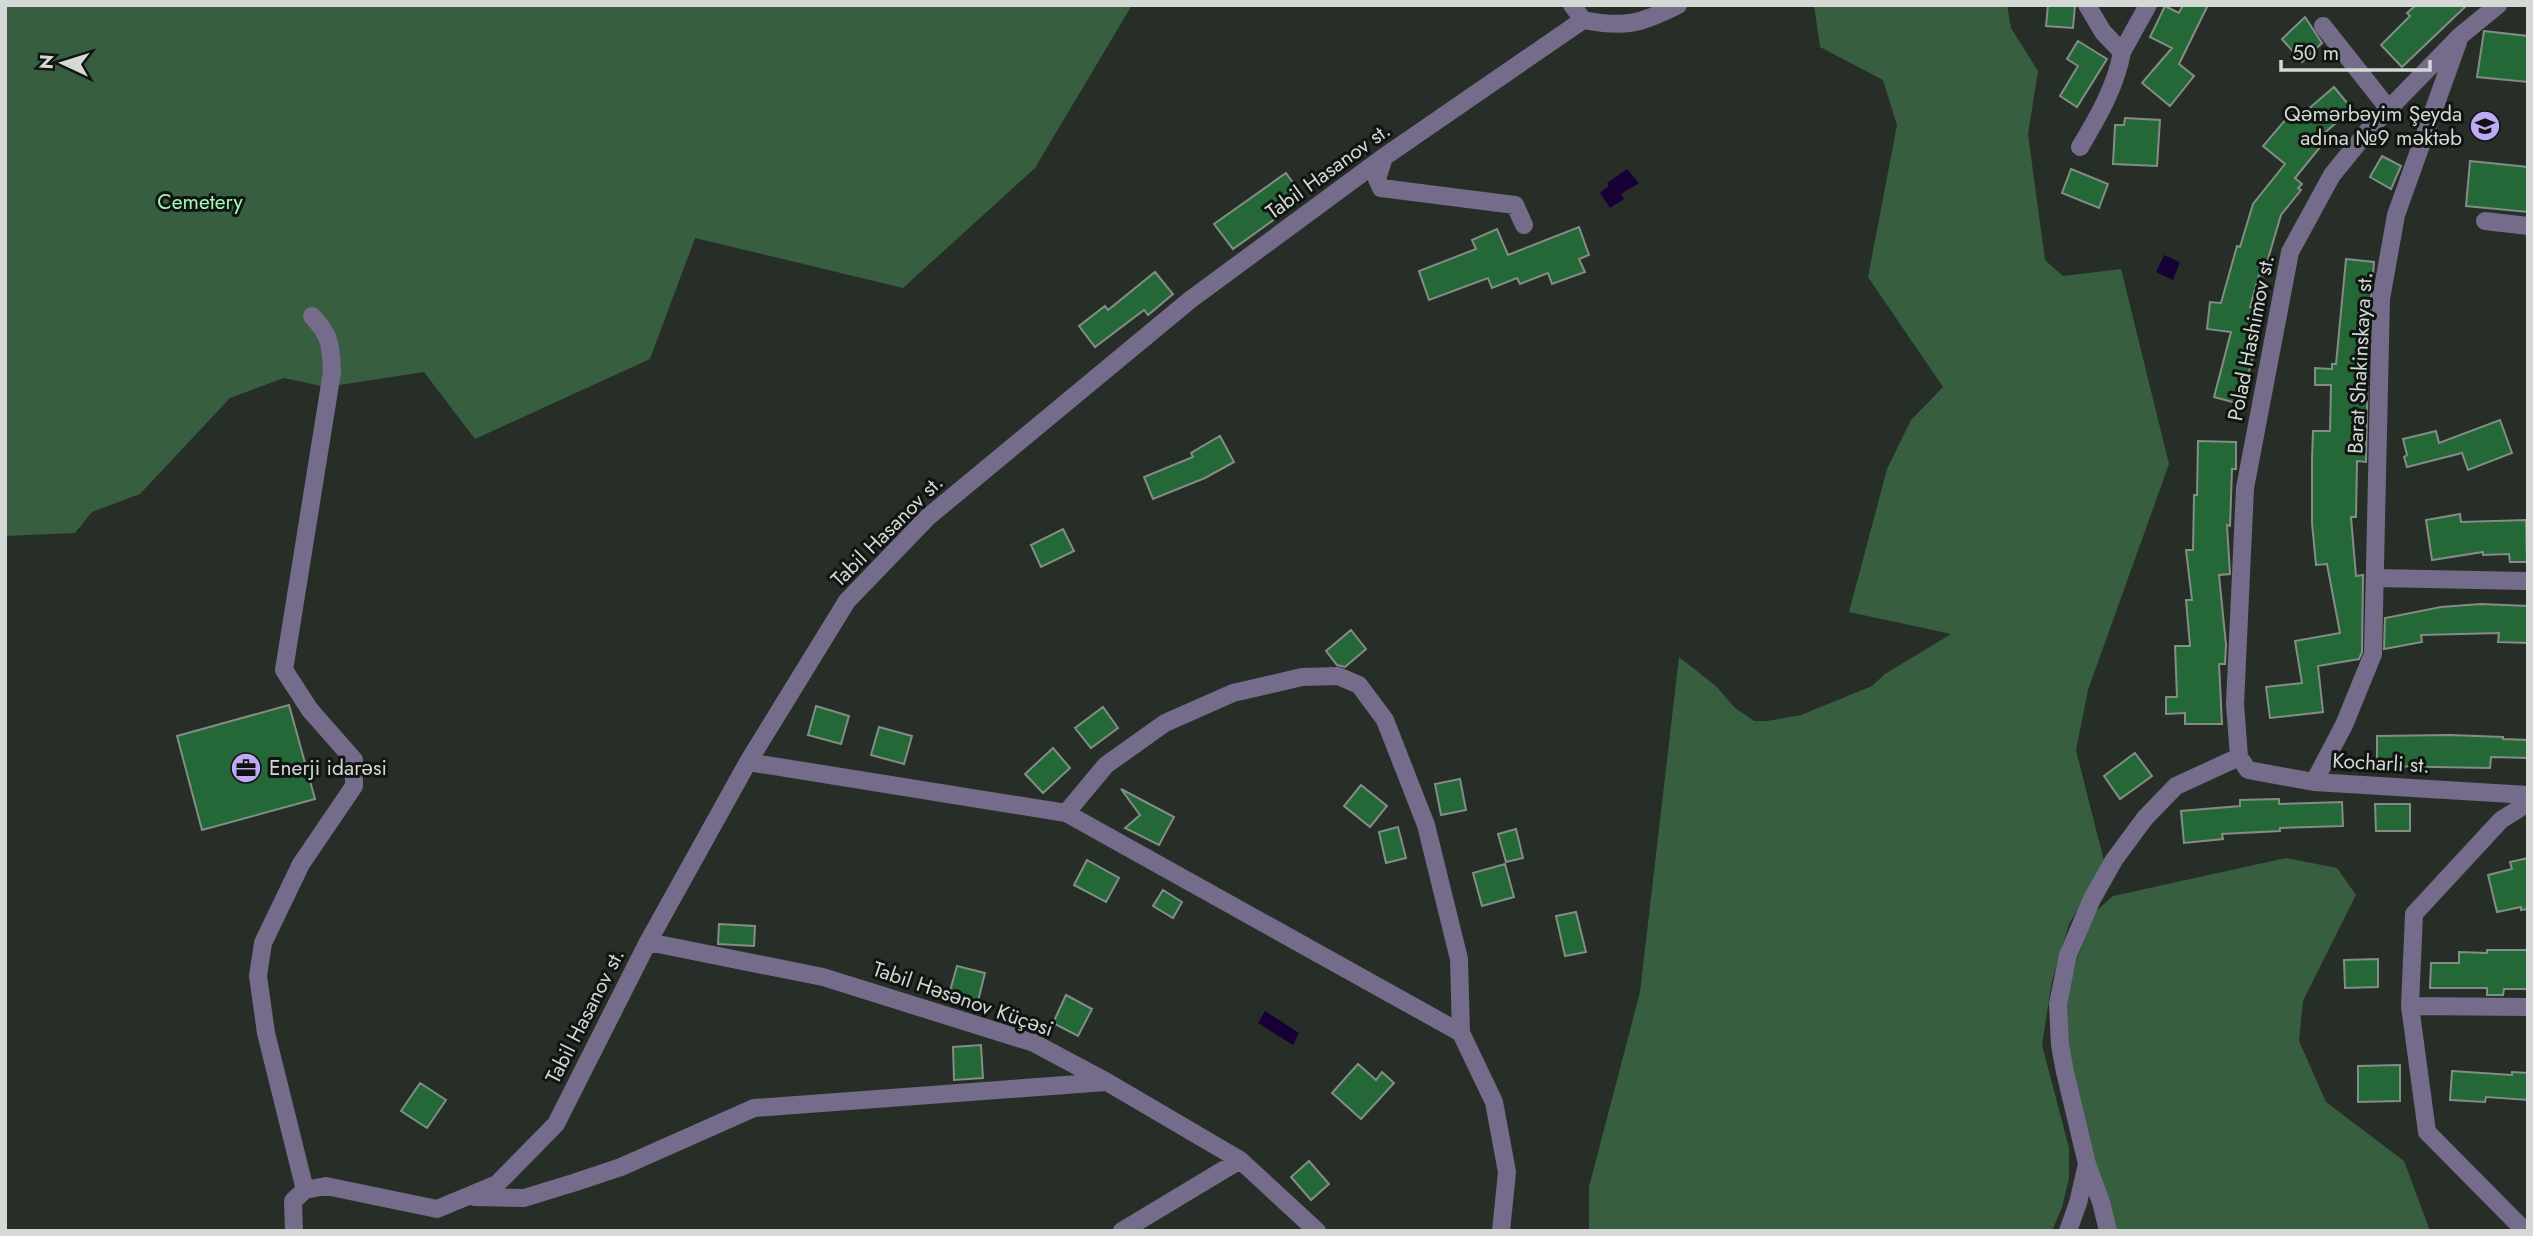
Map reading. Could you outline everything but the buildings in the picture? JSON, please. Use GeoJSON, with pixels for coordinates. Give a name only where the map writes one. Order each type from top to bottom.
{"type":"FeatureCollection","features":[{"type":"Feature","properties":{"kind":"street"},"geometry":{"type":"LineString","coordinates":[[1578,13],[1623,24],[1647,20],[1678,5]]}},
{"type":"Feature","properties":{"kind":"street"},"geometry":{"type":"LineString","coordinates":[[2087,5],[2103,33],[2122,52]]}},
{"type":"Feature","properties":{"kind":"street"},"geometry":{"type":"LineString","coordinates":[[2080,147],[2097,119],[2119,72],[2122,52],[2148,5]]}},
{"type":"Feature","properties":{"kind":"street","name":"Polad Hashimov st."},"geometry":{"type":"LineString","coordinates":[[2239,757],[2235,704],[2245,488],[2290,252],[2332,175],[2388,108],[2460,36],[2498,5]]}},
{"type":"Feature","properties":{"kind":"street","name":"Tabil Hasanov st."},"geometry":{"type":"LineString","coordinates":[[305,1191],[326,1186],[437,1209],[497,1184],[556,1124],[648,942],[748,762],[847,601],[928,517],[1190,300],[1578,13]]}},
{"type":"Feature","properties":{"kind":"street"},"geometry":{"type":"LineString","coordinates":[[2323,26],[2388,108]]}},
{"type":"Feature","properties":{"kind":"street","name":"Barat Shakinskaya st."},"geometry":{"type":"LineString","coordinates":[[2314,782],[2344,725],[2373,654],[2381,299],[2396,215],[2460,36]]}},
{"type":"Feature","properties":{"kind":"street"},"geometry":{"type":"LineString","coordinates":[[1384,157],[1377,179],[1381,188],[1515,205],[1524,225]]}},
{"type":"Feature","properties":{"kind":"street"},"geometry":{"type":"LineString","coordinates":[[2485,221],[2528,226]]}},
{"type":"Feature","properties":{"kind":"street"},"geometry":{"type":"LineString","coordinates":[[294,1231],[293,1201],[305,1191],[266,1033],[258,976],[263,943],[301,864],[354,786],[354,760],[310,710],[284,670],[332,372],[330,342],[323,328],[312,316]]}},
{"type":"Feature","properties":{"kind":"street"},"geometry":{"type":"LineString","coordinates":[[2375,578],[2528,581]]}},
{"type":"Feature","properties":{"kind":"street"},"geometry":{"type":"LineString","coordinates":[[1066,813],[1106,765],[1165,723],[1233,693],[1302,677],[1338,676],[1359,685],[1385,720],[1426,825],[1459,959],[1461,1033],[1494,1102],[1507,1172],[1501,1231]]}},
{"type":"Feature","properties":{"kind":"street"},"geometry":{"type":"LineString","coordinates":[[2108,1231],[2087,1164],[2060,1045],[2058,1004],[2068,955],[2097,889],[2114,860],[2145,818],[2176,786],[2239,757]]}},
{"type":"Feature","properties":{"kind":"street","name":"Kocharli st."},"geometry":{"type":"LineString","coordinates":[[2239,757],[2248,770],[2314,782],[2528,795]]}},
{"type":"Feature","properties":{"kind":"street"},"geometry":{"type":"LineString","coordinates":[[748,762],[1066,813],[1461,1033]]}},
{"type":"Feature","properties":{"kind":"street"},"geometry":{"type":"LineString","coordinates":[[2523,1224],[2427,1132],[2410,1006],[2414,914],[2501,820],[2528,803]]}},
{"type":"Feature","properties":{"kind":"street","name":"Tabil Həsənov Küçəsi"},"geometry":{"type":"LineString","coordinates":[[648,942],[823,977],[1034,1043],[1107,1082],[1240,1160],[1317,1231]]}},
{"type":"Feature","properties":{"kind":"street"},"geometry":{"type":"LineString","coordinates":[[2410,1006],[2528,1007]]}},
{"type":"Feature","properties":{"kind":"street"},"geometry":{"type":"LineString","coordinates":[[467,1197],[524,1198],[573,1183],[621,1167],[754,1108],[1107,1082]]}},
{"type":"Feature","properties":{"kind":"street"},"geometry":{"type":"LineString","coordinates":[[1122,1231],[1240,1160]]}},
{"type":"Feature","properties":{"kind":"street"},"geometry":{"type":"LineString","coordinates":[[2068,1231],[2087,1164]]}},
{"type":"Feature","properties":{"kind":"green space","name":"Cemetery"},"geometry":{"type":"Polygon","coordinates":[[[5,5],[1132,5],[1035,168],[903,288],[695,238],[650,359],[475,439],[424,372],[326,387],[284,378],[230,398],[140,494],[92,512],[75,533],[5,536],[5,5]]]}},
{"type":"Feature","properties":{"kind":"green space"},"geometry":{"type":"Polygon","coordinates":[[[1814,5],[2007,5],[2011,28],[2038,71],[2028,134],[2045,260],[2063,276],[2121,269],[2169,464],[2088,690],[2076,750],[2105,865],[2069,924],[2052,981],[2042,1045],[2069,1148],[2069,1178],[2062,1207],[2052,1231],[1589,1231],[1589,1187],[1640,992],[1679,657],[1717,687],[1734,707],[1754,721],[1767,721],[1801,715],[1872,686],[1885,674],[1951,634],[1849,612],[1887,469],[1911,420],[1943,387],[1868,277],[1897,125],[1883,80],[1820,47],[1814,5]]]}},
{"type":"Feature","properties":{"kind":"green space"},"geometry":{"type":"Polygon","coordinates":[[[2286,858],[2337,868],[2356,895],[2303,1001],[2299,1041],[2326,1102],[2404,1161],[2430,1231],[2110,1231],[2071,1077],[2065,1005],[2077,959],[2095,912],[2113,896],[2286,858]]]}},
{"type":"Feature","properties":{"kind":"shaded area"},"geometry":{"type":"Polygon","coordinates":[[[1627,169],[1639,183],[1621,194],[1624,199],[1610,208],[1600,193],[1609,186],[1607,183],[1627,169]]]}},
{"type":"Feature","properties":{"kind":"shaded area"},"geometry":{"type":"Polygon","coordinates":[[[2164,255],[2180,262],[2173,280],[2156,272],[2164,255]]]}},
{"type":"Feature","properties":{"kind":"shaded area"},"geometry":{"type":"Polygon","coordinates":[[[1265,1011],[1299,1033],[1293,1045],[1258,1023],[1265,1011]]]}},
{"type":"Feature","properties":{"kind":"place","name":"Qəmərbəyim Şeyda adına №9 məktəb"},"geometry":{"type":"Point","coordinates":[2485,126]}},
{"type":"Feature","properties":{"kind":"place","name":"Enerji idarəsi"},"geometry":{"type":"Point","coordinates":[246,768]}}]}
